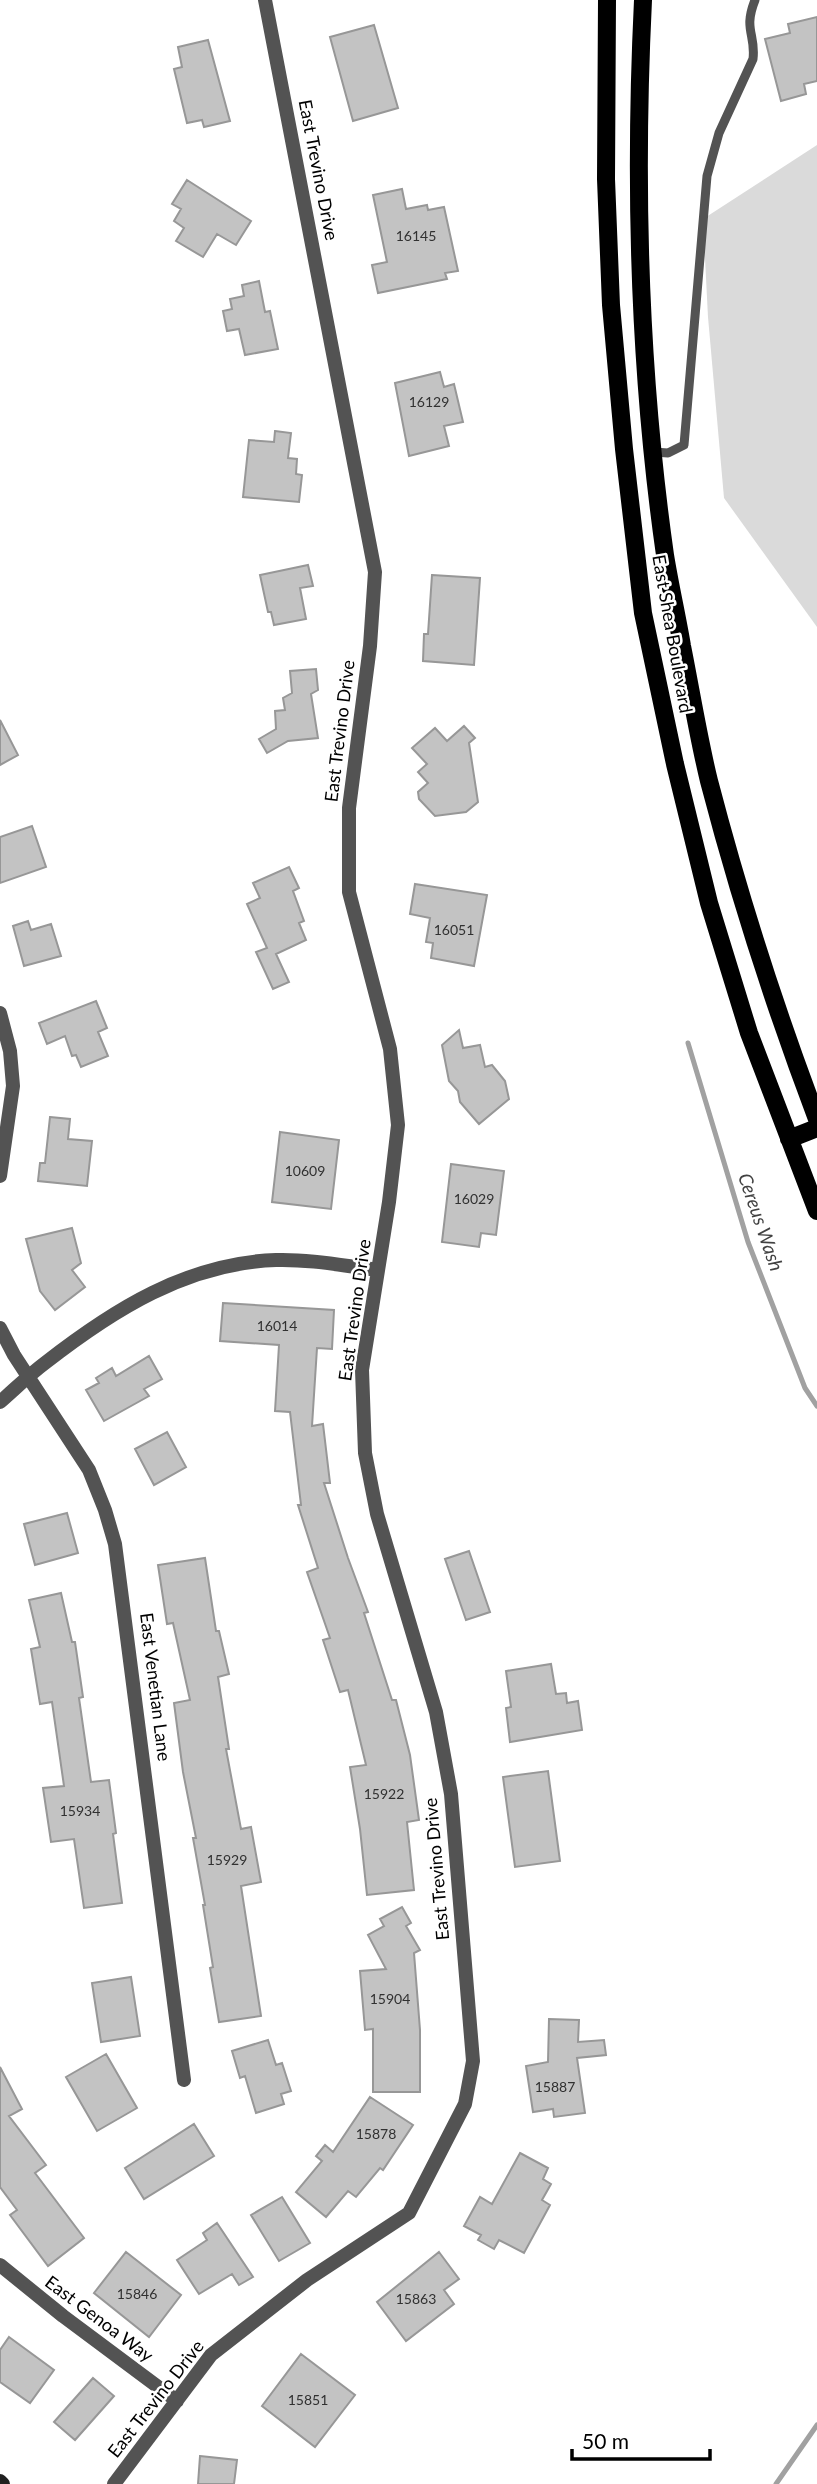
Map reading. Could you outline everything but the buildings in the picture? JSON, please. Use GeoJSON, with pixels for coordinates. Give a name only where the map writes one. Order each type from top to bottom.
{"type":"FeatureCollection","features":[{"type":"Feature","properties":{"kind":"main road","name":"East Shea Boulevard"},"geometry":{"type":"LineString","coordinates":[[607,0],[606,180],[611,305],[643,614],[675,764],[709,903],[749,1033],[817,1211]]}},
{"type":"Feature","properties":{"kind":"main road","name":"East Shea Boulevard"},"geometry":{"type":"LineString","coordinates":[[643,0],[638,103],[642,290],[654,452],[666,556],[709,779],[753,937],[785,1035],[817,1119]]}},
{"type":"Feature","properties":{"kind":"main road"},"geometry":{"type":"LineString","coordinates":[[789,1139],[817,1128]]}},
{"type":"Feature","properties":{"kind":"street","name":"East Trevino Drive"},"geometry":{"type":"LineString","coordinates":[[114,2484],[211,2355],[307,2280],[409,2213],[465,2104],[473,2061],[448,1780],[436,1712],[377,1514],[365,1452],[362,1370],[398,1125],[390,1049],[349,892],[349,808],[370,646],[375,572],[265,0]]}},
{"type":"Feature","properties":{"kind":"street"},"geometry":{"type":"LineString","coordinates":[[0,1013],[10,1051],[13,1086],[0,1176]]}},
{"type":"Feature","properties":{"kind":"street"},"geometry":{"type":"LineString","coordinates":[[0,1402],[100,1321],[139,1298],[188,1277],[237,1265],[276,1260],[311,1261],[378,1270]]}},
{"type":"Feature","properties":{"kind":"street","name":"East Venetian Lane"},"geometry":{"type":"LineString","coordinates":[[0,1328],[28,1377],[66,1431],[89,1470],[115,1544],[184,2080]]}},
{"type":"Feature","properties":{"kind":"street","name":"East Genoa Way"},"geometry":{"type":"LineString","coordinates":[[0,2265],[45,2303],[177,2401]]}},
{"type":"Feature","properties":{"kind":"lane"},"geometry":{"type":"LineString","coordinates":[[654,452],[668,453],[684,444],[707,176],[719,133],[753,59],[748,26],[749,14],[755,0]]}},
{"type":"Feature","properties":{"kind":"shaded area"},"geometry":{"type":"Polygon","coordinates":[[[817,145],[817,627],[724,498],[708,317],[703,219],[817,145]]]}},
{"type":"Feature","properties":{"kind":"waterway","name":"Cereus Wash"},"geometry":{"type":"LineString","coordinates":[[688,1043],[748,1242],[805,1388],[817,1406]]}},
{"type":"Feature","properties":{"kind":"waterway","name":"Cereus Wash"},"geometry":{"type":"LineString","coordinates":[[776,2484],[817,2425]]}}]}
